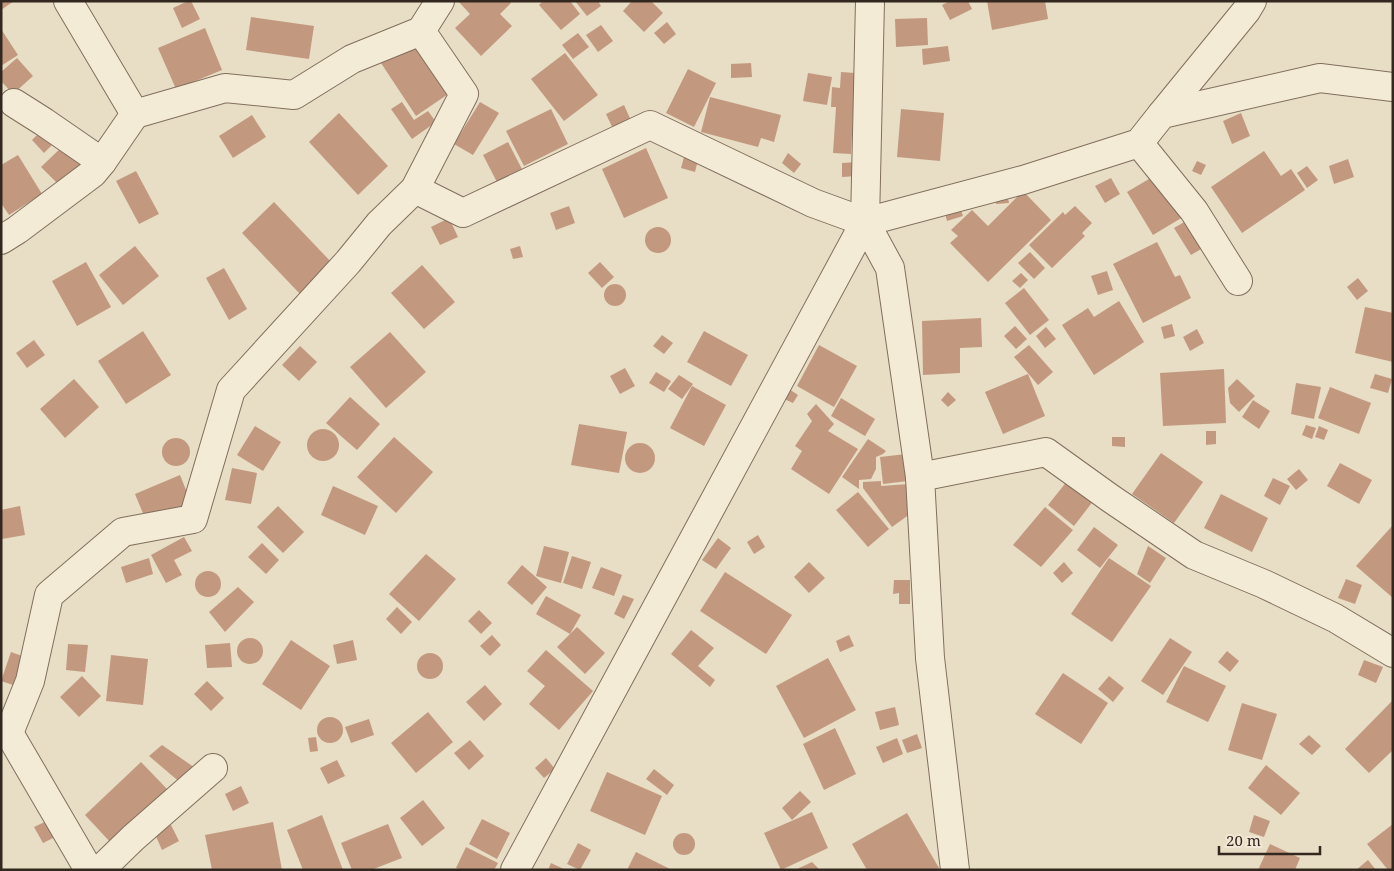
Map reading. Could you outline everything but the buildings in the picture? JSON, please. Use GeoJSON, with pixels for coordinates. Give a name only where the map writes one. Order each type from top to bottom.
{"type":"FeatureCollection","features":[{"type":"Feature","properties":{"kind":"street"},"geometry":{"type":"LineString","coordinates":[[68,1],[135,114]]}},
{"type":"Feature","properties":{"kind":"street"},"geometry":{"type":"LineString","coordinates":[[1,240],[94,173],[135,114],[225,88],[294,95],[352,59],[421,31],[440,1]]}},
{"type":"Feature","properties":{"kind":"street"},"geometry":{"type":"LineString","coordinates":[[514,870],[865,222],[870,1]]}},
{"type":"Feature","properties":{"kind":"street"},"geometry":{"type":"LineString","coordinates":[[415,189],[463,213],[650,125],[813,203],[865,222],[1023,180],[1139,143],[1246,11],[1252,1]]}},
{"type":"Feature","properties":{"kind":"street"},"geometry":{"type":"LineString","coordinates":[[89,870],[5,732],[30,681],[49,594],[123,532],[193,519],[231,390],[348,262],[379,224],[415,189],[464,94],[421,31]]}},
{"type":"Feature","properties":{"kind":"street"},"geometry":{"type":"LineString","coordinates":[[1162,114],[1320,78],[1393,87]]}},
{"type":"Feature","properties":{"kind":"street"},"geometry":{"type":"LineString","coordinates":[[14,104],[102,162]]}},
{"type":"Feature","properties":{"kind":"street"},"geometry":{"type":"LineString","coordinates":[[1139,143],[1194,210],[1238,281]]}},
{"type":"Feature","properties":{"kind":"street"},"geometry":{"type":"LineString","coordinates":[[865,222],[890,268],[920,477],[930,658],[955,870]]}},
{"type":"Feature","properties":{"kind":"street"},"geometry":{"type":"LineString","coordinates":[[920,477],[1046,452],[1194,555],[1264,584],[1335,618],[1393,652]]}},
{"type":"Feature","properties":{"kind":"street"},"geometry":{"type":"LineString","coordinates":[[100,870],[133,838],[213,768]]}}]}
